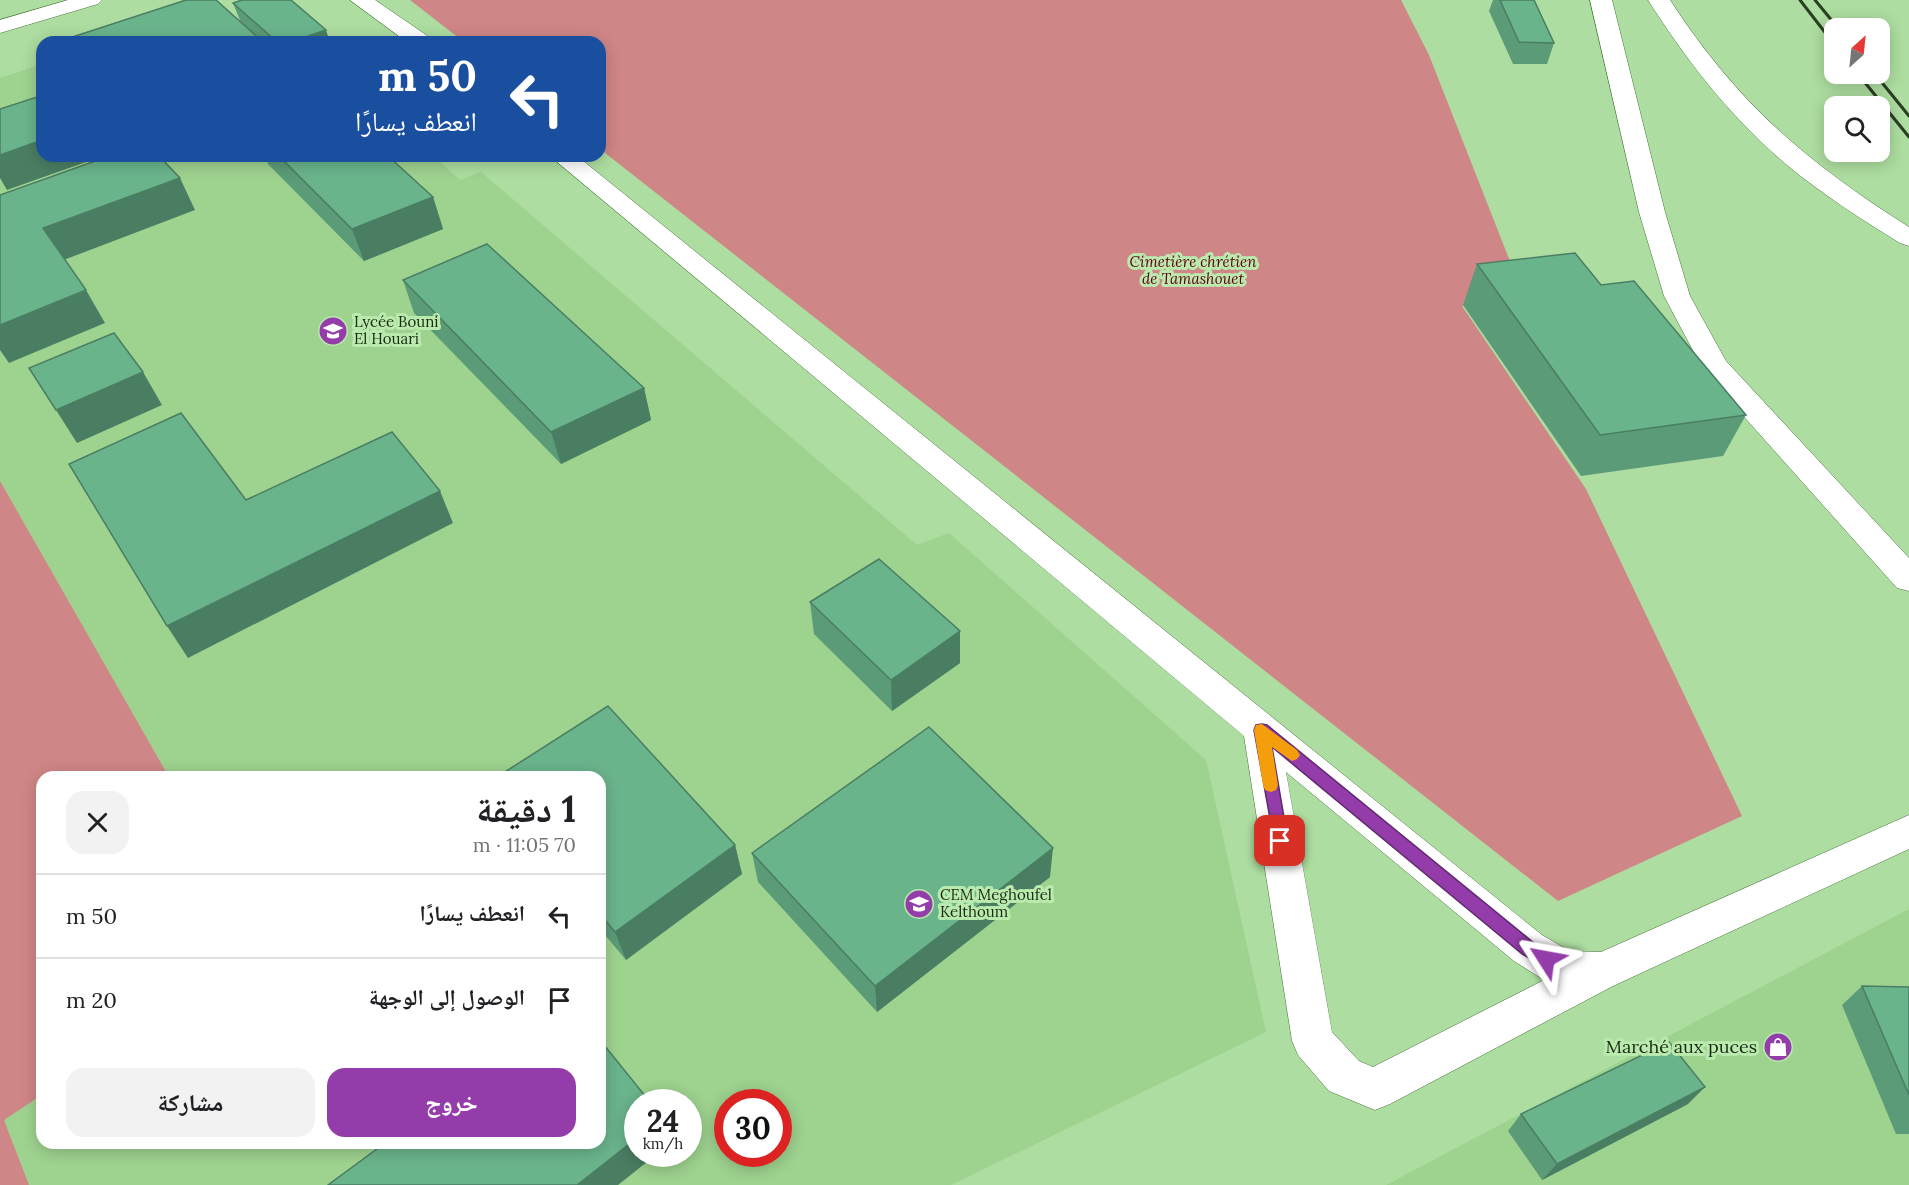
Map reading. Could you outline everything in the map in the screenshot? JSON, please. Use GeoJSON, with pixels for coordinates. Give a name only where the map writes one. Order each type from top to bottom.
{"type":"FeatureCollection","features":[{"type":"Feature","properties":{"kind":"street"},"geometry":{"type":"LineString","coordinates":[[0,27],[91,0]]}},
{"type":"Feature","properties":{"kind":"street"},"geometry":{"type":"LineString","coordinates":[[361,0],[412,36]]}},
{"type":"Feature","properties":{"kind":"street"},"geometry":{"type":"LineString","coordinates":[[1601,0],[1652,212],[1677,296],[1716,366],[1811,474],[1909,579]]}},
{"type":"Feature","properties":{"kind":"street"},"geometry":{"type":"LineString","coordinates":[[1659,0],[1711,74],[1752,119],[1796,160],[1909,238]]}},
{"type":"Feature","properties":{"kind":"street"},"geometry":{"type":"LineString","coordinates":[[569,162],[1528,948],[1564,970],[1603,970]]}},
{"type":"Feature","properties":{"kind":"street"},"geometry":{"type":"LineString","coordinates":[[1262,730],[1313,1041],[1344,1076],[1376,1089],[1603,970],[1909,831]]}},
{"type":"Feature","properties":{"kind":"shaded area"},"geometry":{"type":"Polygon","coordinates":[[[36,66],[36,162],[440,162],[460,180],[481,172],[917,545],[949,533],[1206,760],[1266,1032],[951,1185],[29,1185],[4,1120],[36,1099],[36,1149],[606,1149],[606,771],[166,771],[0,481],[0,78],[36,66]]]}},
{"type":"Feature","properties":{"kind":"shaded area","name":"Marché aux puces"},"geometry":{"type":"Polygon","coordinates":[[[1909,909],[1909,1185],[1386,1185],[1909,909]]]}},
{"type":"Feature","properties":{"kind":"green space","name":"Cimetière chrétien de Tamashouet"},"geometry":{"type":"Polygon","coordinates":[[[410,0],[1401,0],[1429,55],[1524,297],[1462,306],[1586,489],[1742,816],[1558,901],[606,154],[606,36],[456,36],[410,0]]]}},
{"type":"Feature","properties":{"kind":"green space"},"geometry":{"type":"Polygon","coordinates":[[[0,481],[166,771],[36,771],[36,1099],[4,1120],[29,1185],[0,1185],[0,481]]]}},
{"type":"Feature","properties":{"kind":"building"},"geometry":{"type":"Polygon","coordinates":[[[186,0],[216,0],[256,36],[75,36],[186,0]]]}},
{"type":"Feature","properties":{"kind":"building"},"geometry":{"type":"Polygon","coordinates":[[[242,0],[291,0],[326,30],[308,36],[270,36],[233,3],[242,0]]]}},
{"type":"Feature","properties":{"kind":"building"},"geometry":{"type":"Polygon","coordinates":[[[1500,0],[1534,0],[1554,43],[1519,42],[1500,0]]]}},
{"type":"Feature","properties":{"kind":"building"},"geometry":{"type":"Polygon","coordinates":[[[36,97],[36,142],[0,155],[0,109],[36,97]]]}},
{"type":"Feature","properties":{"kind":"building"},"geometry":{"type":"Polygon","coordinates":[[[92,162],[165,162],[180,178],[43,228],[86,290],[0,325],[0,195],[92,162]]]}},
{"type":"Feature","properties":{"kind":"building"},"geometry":{"type":"Polygon","coordinates":[[[285,162],[395,162],[433,197],[352,229],[285,162]]]}},
{"type":"Feature","properties":{"kind":"building"},"geometry":{"type":"Polygon","coordinates":[[[487,244],[644,388],[551,432],[403,280],[487,244]]]}},
{"type":"Feature","properties":{"kind":"building"},"geometry":{"type":"Polygon","coordinates":[[[1575,253],[1601,285],[1634,281],[1746,415],[1600,435],[1477,264],[1575,253]]]}},
{"type":"Feature","properties":{"kind":"building"},"geometry":{"type":"Polygon","coordinates":[[[114,333],[143,372],[56,410],[29,368],[114,333]]]}},
{"type":"Feature","properties":{"kind":"building"},"geometry":{"type":"Polygon","coordinates":[[[181,413],[246,500],[392,432],[440,491],[167,626],[69,464],[181,413]]]}},
{"type":"Feature","properties":{"kind":"building"},"geometry":{"type":"Polygon","coordinates":[[[879,559],[960,631],[891,680],[810,602],[879,559]]]}},
{"type":"Feature","properties":{"kind":"building"},"geometry":{"type":"Polygon","coordinates":[[[608,706],[735,845],[615,932],[606,921],[606,771],[506,771],[608,706]]]}},
{"type":"Feature","properties":{"kind":"building"},"geometry":{"type":"Polygon","coordinates":[[[929,727],[1053,848],[875,986],[752,853],[929,727]]]}},
{"type":"Feature","properties":{"kind":"building"},"geometry":{"type":"Polygon","coordinates":[[[1862,986],[1909,987],[1909,1095],[1862,986]]]}},
{"type":"Feature","properties":{"kind":"building"},"geometry":{"type":"Polygon","coordinates":[[[1669,1042],[1705,1087],[1557,1164],[1521,1114],[1669,1042]]]}},
{"type":"Feature","properties":{"kind":"building"},"geometry":{"type":"Polygon","coordinates":[[[606,1047],[640,1089],[624,1089],[624,1148],[577,1185],[328,1185],[377,1149],[606,1149],[606,1047]]]}},
{"type":"Feature","properties":{"kind":"railway"},"geometry":{"type":"LineString","coordinates":[[1800,0],[1824,31]]}},
{"type":"Feature","properties":{"kind":"railway"},"geometry":{"type":"LineString","coordinates":[[1815,0],[1830,18]]}},
{"type":"Feature","properties":{"kind":"railway"},"geometry":{"type":"LineString","coordinates":[[1866,84],[1909,137]]}},
{"type":"Feature","properties":{"kind":"railway"},"geometry":{"type":"LineString","coordinates":[[1883,84],[1909,116]]}},
{"type":"Feature","properties":{"kind":"slow traffic"},"geometry":{"type":"LineString","coordinates":[[1271,785],[1262,730],[1292,755]]}},
{"type":"Feature","properties":{"kind":"place","name":"Lycée Bouni El Houari"},"geometry":{"type":"Point","coordinates":[333,331]}},
{"type":"Feature","properties":{"kind":"place","name":"CEM Meghoufel Kelthoum"},"geometry":{"type":"Point","coordinates":[919,904]}},
{"type":"Feature","properties":{"kind":"place","name":"Marché aux puces"},"geometry":{"type":"Point","coordinates":[1778,1047]}},
{"type":"Feature","properties":{"kind":"route"},"geometry":{"type":"LineString","coordinates":[[1280,841],[1262,730],[1528,948],[1546,959]]}}]}
